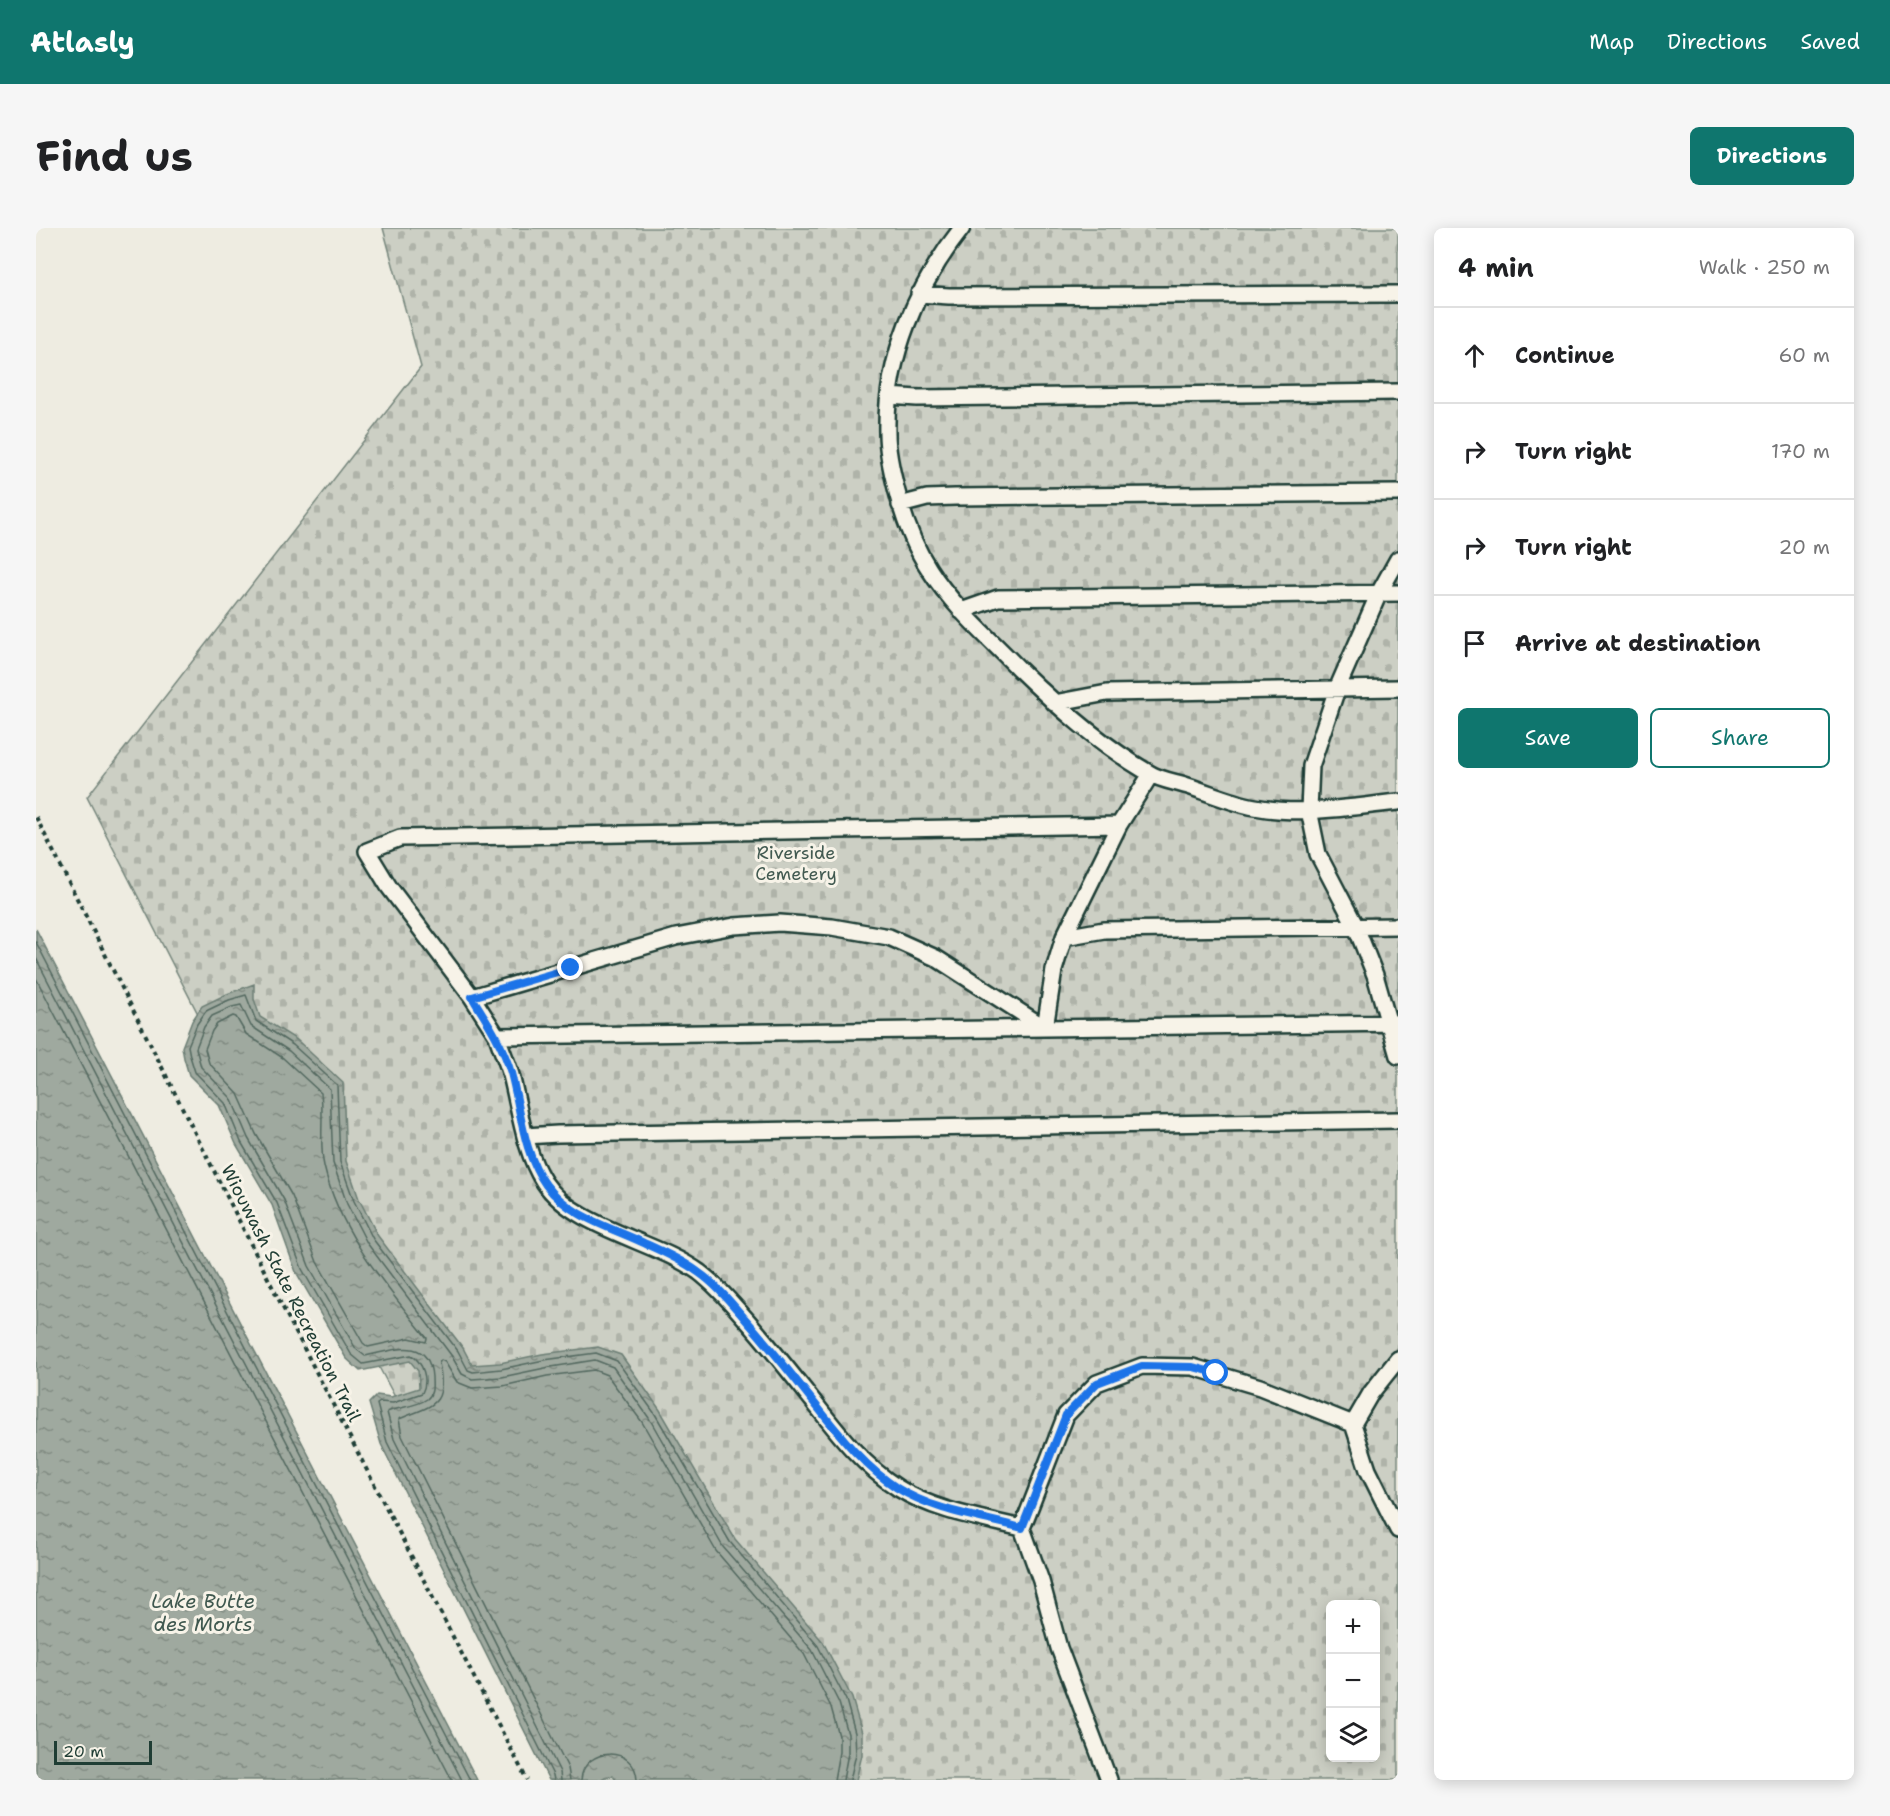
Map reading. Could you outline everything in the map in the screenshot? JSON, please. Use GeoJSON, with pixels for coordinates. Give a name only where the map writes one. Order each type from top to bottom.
{"type":"FeatureCollection","features":[{"type":"Feature","properties":{"kind":"lane"},"geometry":{"type":"LineString","coordinates":[[962,228],[919,294],[895,363],[888,396],[886,434],[900,505],[911,536],[929,569],[961,611],[1054,703],[1090,733],[1151,774],[1253,807],[1273,810],[1309,810],[1398,802]]}},
{"type":"Feature","properties":{"kind":"lane"},"geometry":{"type":"LineString","coordinates":[[919,294],[961,296],[1398,294]]}},
{"type":"Feature","properties":{"kind":"lane"},"geometry":{"type":"LineString","coordinates":[[888,396],[917,398],[1398,392]]}},
{"type":"Feature","properties":{"kind":"lane"},"geometry":{"type":"LineString","coordinates":[[900,505],[927,498],[955,497],[1398,493]]}},
{"type":"Feature","properties":{"kind":"lane"},"geometry":{"type":"LineString","coordinates":[[1398,559],[1379,593],[1337,689],[1311,766],[1309,810],[1318,854],[1356,927],[1394,1023],[1398,1056]]}},
{"type":"Feature","properties":{"kind":"lane"},"geometry":{"type":"LineString","coordinates":[[961,611],[998,598],[1398,593]]}},
{"type":"Feature","properties":{"kind":"lane"},"geometry":{"type":"LineString","coordinates":[[1054,703],[1107,693],[1398,688]]}},
{"type":"Feature","properties":{"kind":"lane"},"geometry":{"type":"LineString","coordinates":[[1045,1028],[1054,970],[1064,937],[1119,825],[1151,774]]}},
{"type":"Feature","properties":{"kind":"lane"},"geometry":{"type":"LineString","coordinates":[[1022,1528],[930,1503],[899,1489],[870,1468],[849,1446],[721,1291],[698,1272],[646,1244],[589,1220],[555,1196],[533,1162],[510,1072],[496,1036],[472,997],[389,887],[368,851],[399,838],[1119,825]]}},
{"type":"Feature","properties":{"kind":"lane"},"geometry":{"type":"LineString","coordinates":[[472,997],[676,937],[734,926],[780,923],[832,927],[889,937],[936,958],[1045,1028]]}},
{"type":"Feature","properties":{"kind":"lane"},"geometry":{"type":"LineString","coordinates":[[1064,937],[1104,930],[1398,926]]}},
{"type":"Feature","properties":{"kind":"lane"},"geometry":{"type":"LineString","coordinates":[[496,1036],[1394,1023]]}},
{"type":"Feature","properties":{"kind":"lane"},"geometry":{"type":"LineString","coordinates":[[525,1136],[1398,1120]]}},
{"type":"Feature","properties":{"kind":"lane"},"geometry":{"type":"LineString","coordinates":[[1398,1359],[1371,1393],[1353,1424],[1368,1470],[1398,1530]]}},
{"type":"Feature","properties":{"kind":"lane"},"geometry":{"type":"LineString","coordinates":[[1109,1780],[1059,1648],[1041,1581],[1022,1528],[1066,1415],[1097,1383],[1142,1366],[1193,1367],[1260,1387],[1353,1424]]}},
{"type":"Feature","properties":{"kind":"path","name":"Wiouwash State Recreation Trail"},"geometry":{"type":"LineString","coordinates":[[36,817],[278,1298],[527,1780]]}},
{"type":"Feature","properties":{"kind":"green space","name":"Riverside Cemetery"},"geometry":{"type":"Polygon","coordinates":[[[383,228],[1398,228],[1398,1780],[599,1780],[371,1352],[87,797],[421,367],[383,228]]]}},
{"type":"Feature","properties":{"kind":"water","name":"Lake Butte des Morts"},"geometry":{"type":"Polygon","coordinates":[[[36,929],[477,1780],[36,1780],[36,929]]]}},
{"type":"Feature","properties":{"kind":"water"},"geometry":{"type":"Polygon","coordinates":[[[254,984],[254,999],[260,1017],[297,1040],[343,1083],[346,1161],[359,1199],[378,1236],[463,1348],[472,1365],[500,1363],[542,1354],[598,1347],[621,1355],[660,1410],[735,1539],[823,1642],[852,1698],[862,1733],[862,1755],[856,1780],[616,1780],[613,1776],[600,1780],[549,1780],[381,1444],[369,1403],[377,1395],[391,1397],[419,1388],[418,1371],[410,1361],[360,1371],[346,1358],[296,1272],[272,1205],[236,1144],[219,1105],[189,1075],[182,1047],[192,1021],[202,1006],[254,984]]]}},
{"type":"Feature","properties":{"kind":"route"},"geometry":{"type":"LineString","coordinates":[[571,968],[472,997],[496,1036],[510,1072],[533,1162],[544,1182],[555,1196],[589,1220],[646,1244],[698,1272],[721,1291],[849,1446],[870,1468],[899,1489],[930,1503],[1022,1528],[1066,1415],[1097,1383],[1142,1366],[1193,1367],[1216,1373]]}}]}
